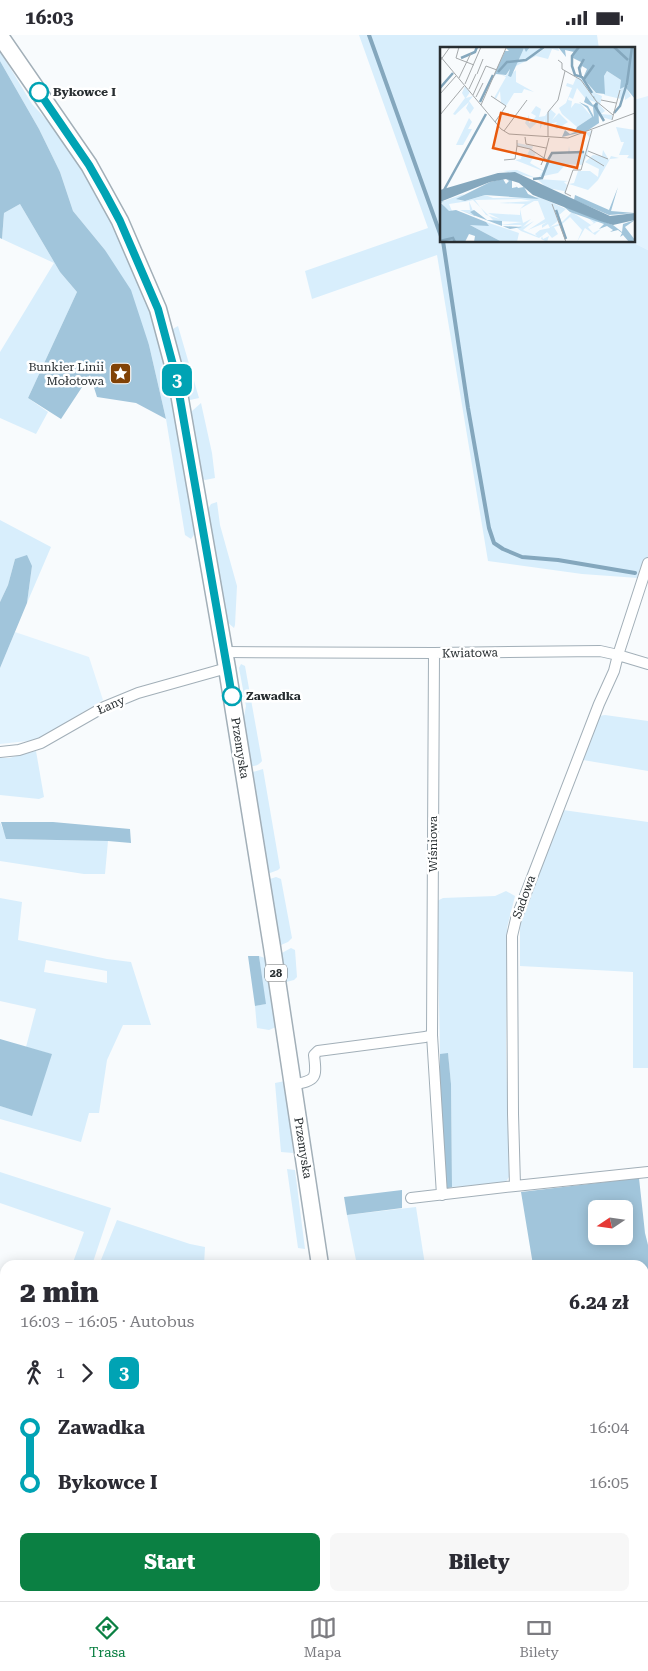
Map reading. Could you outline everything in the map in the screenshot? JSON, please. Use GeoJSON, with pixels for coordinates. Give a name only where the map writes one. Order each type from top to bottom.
{"type":"FeatureCollection","features":[{"type":"Feature","properties":{"kind":"main road","name":"Przemyska"},"geometry":{"type":"LineString","coordinates":[[0,35],[89,165],[120,221],[158,309],[176,376],[226,660],[319,1260]]}},
{"type":"Feature","properties":{"kind":"street"},"geometry":{"type":"LineString","coordinates":[[648,563],[618,655],[648,664]]}},
{"type":"Feature","properties":{"kind":"street","name":"Kwiatowa"},"geometry":{"type":"LineString","coordinates":[[226,660],[434,653],[600,651],[618,655]]}},
{"type":"Feature","properties":{"kind":"street","name":"Wiśniowa"},"geometry":{"type":"LineString","coordinates":[[434,653],[432,1035],[442,1195]]}},
{"type":"Feature","properties":{"kind":"street","name":"Sadowa"},"geometry":{"type":"LineString","coordinates":[[515,1186],[512,1114],[512,936],[516,919],[540,855],[599,704],[614,671],[618,655]]}},
{"type":"Feature","properties":{"kind":"street","name":"Łany"},"geometry":{"type":"LineString","coordinates":[[0,752],[19,750],[41,743],[104,707],[226,660]]}},
{"type":"Feature","properties":{"kind":"street"},"geometry":{"type":"LineString","coordinates":[[293,1085],[311,1081],[315,1078],[314,1055],[318,1051],[432,1035]]}},
{"type":"Feature","properties":{"kind":"street"},"geometry":{"type":"LineString","coordinates":[[410,1199],[648,1172]]}},
{"type":"Feature","properties":{"kind":"shaded area"},"geometry":{"type":"Polygon","coordinates":[[[359,35],[597,35],[599,47],[440,47],[440,243],[634,243],[648,250],[648,574],[638,578],[582,574],[488,561],[437,255],[312,299],[305,271],[428,228],[359,35]]]}},
{"type":"Feature","properties":{"kind":"shaded area"},"geometry":{"type":"Polygon","coordinates":[[[0,51],[32,104],[55,129],[91,182],[124,245],[148,306],[168,372],[196,532],[191,539],[185,535],[166,419],[149,345],[105,250],[73,211],[60,172],[39,129],[0,61],[0,51]]]}},
{"type":"Feature","properties":{"kind":"shaded area"},"geometry":{"type":"Polygon","coordinates":[[[0,61],[39,129],[60,172],[73,211],[105,250],[131,290],[149,345],[166,419],[136,403],[97,397],[90,375],[61,419],[28,398],[77,292],[60,272],[20,204],[4,213],[2,239],[0,238],[0,61]]]}},
{"type":"Feature","properties":{"kind":"shaded area"},"geometry":{"type":"Polygon","coordinates":[[[648,96],[648,250],[634,243],[636,243],[636,99],[648,96]]]}},
{"type":"Feature","properties":{"kind":"shaded area"},"geometry":{"type":"Polygon","coordinates":[[[20,204],[60,272],[77,292],[28,398],[48,412],[36,434],[0,418],[0,352],[54,263],[2,239],[4,213],[20,204]]]}},
{"type":"Feature","properties":{"kind":"shaded area"},"geometry":{"type":"Polygon","coordinates":[[[178,326],[199,398],[190,400],[188,398],[171,330],[178,326]]]}},
{"type":"Feature","properties":{"kind":"shaded area"},"geometry":{"type":"Polygon","coordinates":[[[201,403],[212,453],[215,478],[205,480],[203,479],[192,419],[192,411],[201,403]]]}},
{"type":"Feature","properties":{"kind":"shaded area"},"geometry":{"type":"Polygon","coordinates":[[[217,502],[220,525],[237,586],[234,628],[226,621],[207,511],[211,504],[217,502]]]}},
{"type":"Feature","properties":{"kind":"shaded area"},"geometry":{"type":"Polygon","coordinates":[[[0,520],[51,547],[27,603],[32,566],[15,559],[8,585],[0,602],[0,520]]]}},
{"type":"Feature","properties":{"kind":"shaded area"},"geometry":{"type":"Polygon","coordinates":[[[27,555],[32,566],[27,603],[0,668],[0,602],[8,585],[15,559],[27,555]]]}},
{"type":"Feature","properties":{"kind":"shaded area"},"geometry":{"type":"Polygon","coordinates":[[[15,632],[89,657],[103,700],[37,740],[0,744],[0,668],[15,632]]]}},
{"type":"Feature","properties":{"kind":"shaded area"},"geometry":{"type":"Polygon","coordinates":[[[241,664],[245,666],[262,761],[254,766],[251,766],[243,722],[246,706],[239,668],[241,664]]]}},
{"type":"Feature","properties":{"kind":"shaded area"},"geometry":{"type":"Polygon","coordinates":[[[605,715],[648,721],[648,771],[583,760],[599,716],[605,715]]]}},
{"type":"Feature","properties":{"kind":"shaded area"},"geometry":{"type":"Polygon","coordinates":[[[36,751],[44,797],[39,799],[0,795],[0,758],[9,758],[36,751]]]}},
{"type":"Feature","properties":{"kind":"shaded area"},"geometry":{"type":"Polygon","coordinates":[[[263,769],[280,868],[270,873],[268,871],[252,774],[263,769]]]}},
{"type":"Feature","properties":{"kind":"shaded area"},"geometry":{"type":"Polygon","coordinates":[[[563,810],[648,822],[648,1068],[633,1068],[633,972],[520,966],[520,917],[563,810]]]}},
{"type":"Feature","properties":{"kind":"shaded area"},"geometry":{"type":"Polygon","coordinates":[[[0,822],[7,839],[108,841],[105,874],[84,874],[0,861],[0,822]]]}},
{"type":"Feature","properties":{"kind":"shaded area"},"geometry":{"type":"Polygon","coordinates":[[[1,822],[53,822],[130,829],[131,843],[6,839],[1,822]]]}},
{"type":"Feature","properties":{"kind":"shaded area"},"geometry":{"type":"Polygon","coordinates":[[[276,877],[281,879],[292,938],[281,945],[278,943],[268,882],[276,877]]]}},
{"type":"Feature","properties":{"kind":"shaded area"},"geometry":{"type":"Polygon","coordinates":[[[506,891],[515,896],[507,928],[506,1045],[509,1177],[505,1183],[452,1187],[451,1084],[448,1054],[440,1054],[437,901],[443,898],[495,896],[506,891]]]}},
{"type":"Feature","properties":{"kind":"shaded area"},"geometry":{"type":"Polygon","coordinates":[[[0,898],[22,902],[18,940],[107,959],[131,962],[151,1025],[123,1025],[107,1060],[99,1113],[89,1113],[81,1142],[0,1119],[0,1106],[32,1115],[51,1054],[26,1047],[36,1009],[0,1001],[0,898]],[[46,960],[44,972],[107,983],[107,971],[46,960]]]}},
{"type":"Feature","properties":{"kind":"shaded area"},"geometry":{"type":"Polygon","coordinates":[[[291,948],[295,950],[297,977],[286,982],[280,954],[291,948]]]}},
{"type":"Feature","properties":{"kind":"shaded area"},"geometry":{"type":"Polygon","coordinates":[[[248,956],[259,956],[266,1004],[255,1006],[248,956]]]}},
{"type":"Feature","properties":{"kind":"shaded area"},"geometry":{"type":"Polygon","coordinates":[[[259,956],[265,958],[276,1027],[269,1030],[257,1028],[255,1006],[265,1004],[259,956]]]}},
{"type":"Feature","properties":{"kind":"shaded area"},"geometry":{"type":"Polygon","coordinates":[[[0,1039],[52,1054],[32,1116],[0,1106],[0,1039]]]}},
{"type":"Feature","properties":{"kind":"shaded area"},"geometry":{"type":"Polygon","coordinates":[[[448,1053],[451,1084],[452,1187],[445,1189],[440,1117],[440,1054],[448,1053]]]}},
{"type":"Feature","properties":{"kind":"shaded area"},"geometry":{"type":"Polygon","coordinates":[[[285,1081],[293,1153],[281,1152],[275,1083],[285,1081]]]}},
{"type":"Feature","properties":{"kind":"shaded area"},"geometry":{"type":"Polygon","coordinates":[[[287,1169],[295,1170],[305,1249],[298,1248],[287,1169]]]}},
{"type":"Feature","properties":{"kind":"shaded area"},"geometry":{"type":"Polygon","coordinates":[[[0,1172],[111,1208],[94,1260],[74,1260],[84,1232],[0,1203],[0,1172]]]}},
{"type":"Feature","properties":{"kind":"shaded area"},"geometry":{"type":"Polygon","coordinates":[[[639,1178],[648,1245],[648,1260],[532,1260],[521,1192],[639,1178]]]}},
{"type":"Feature","properties":{"kind":"shaded area"},"geometry":{"type":"Polygon","coordinates":[[[402,1190],[402,1208],[347,1215],[344,1197],[402,1190]]]}},
{"type":"Feature","properties":{"kind":"shaded area"},"geometry":{"type":"Polygon","coordinates":[[[416,1207],[424,1260],[356,1260],[347,1215],[416,1207]]]}},
{"type":"Feature","properties":{"kind":"shaded area"},"geometry":{"type":"Polygon","coordinates":[[[117,1220],[190,1244],[205,1247],[204,1260],[101,1260],[117,1220]]]}},
{"type":"Feature","properties":{"kind":"waterway"},"geometry":{"type":"LineString","coordinates":[[369,35],[440,233]]}},
{"type":"Feature","properties":{"kind":"waterway"},"geometry":{"type":"LineString","coordinates":[[443,243],[468,408],[489,528],[494,543],[522,557],[558,560],[635,573]]}},
{"type":"Feature","properties":{"kind":"bus line","name":"3"},"geometry":{"type":"LineString","coordinates":[[39,92],[89,165],[105,193],[120,221],[158,309],[176,376],[232,696]]}},
{"type":"Feature","properties":{"kind":"place","name":"Bykowce I"},"geometry":{"type":"Point","coordinates":[39,92]}},
{"type":"Feature","properties":{"kind":"place","name":"Bunkier Linii Mołotowa"},"geometry":{"type":"Point","coordinates":[120,374]}},
{"type":"Feature","properties":{"kind":"place","name":"Zawadka"},"geometry":{"type":"Point","coordinates":[232,696]}}]}
